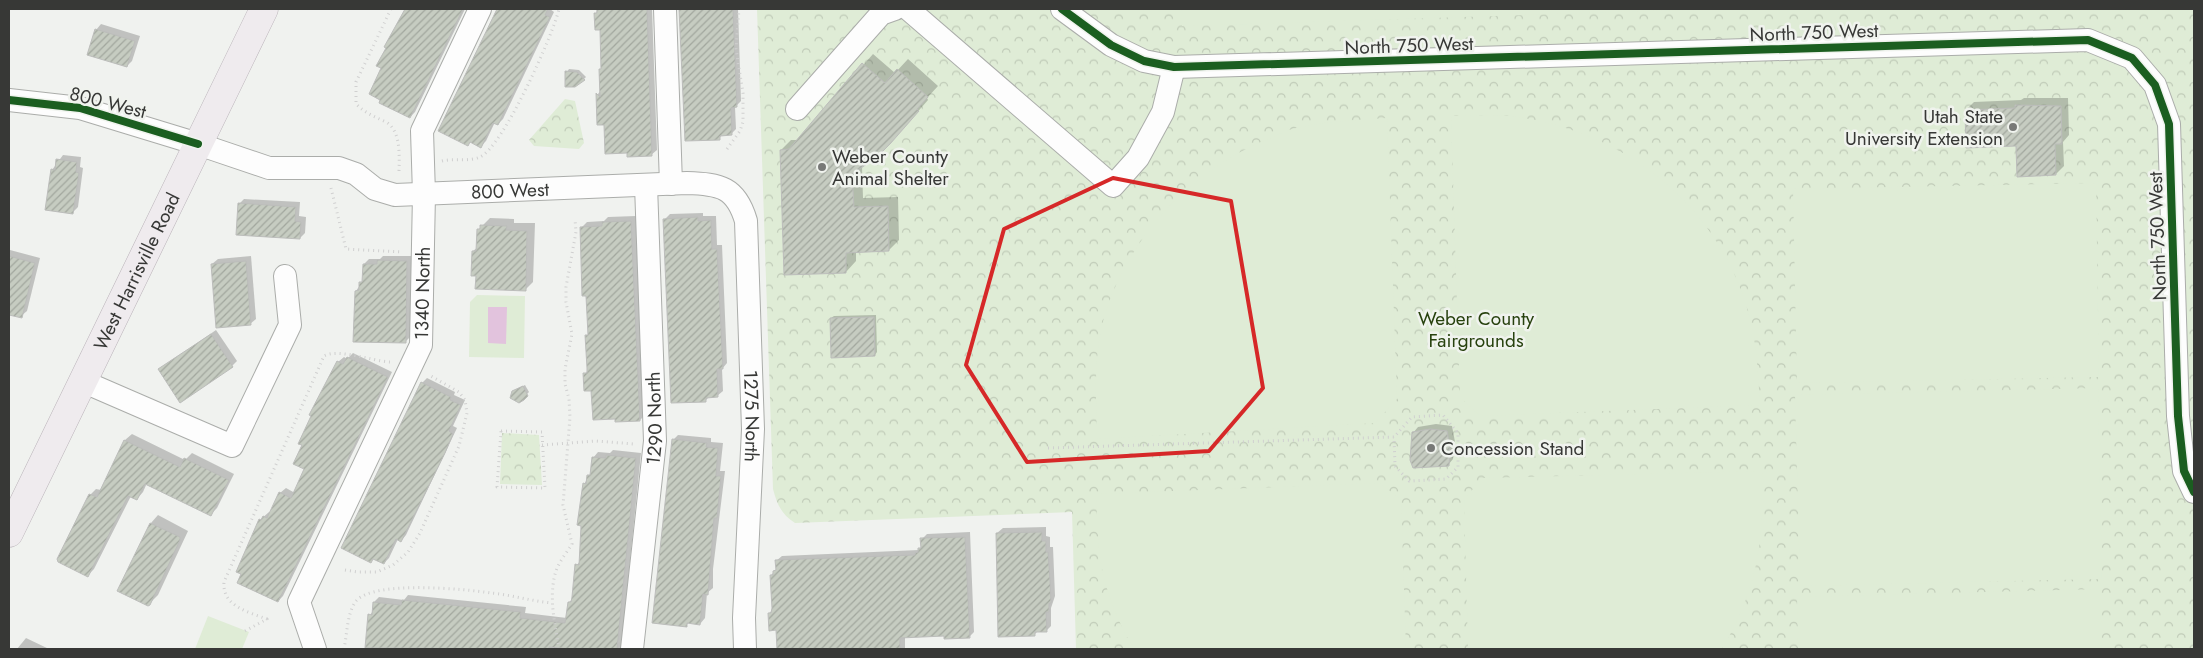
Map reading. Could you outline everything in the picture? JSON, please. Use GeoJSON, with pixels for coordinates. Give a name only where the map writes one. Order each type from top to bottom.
{"type":"FeatureCollection","features":[{"type":"Feature","properties":{"kind":"main road","name":"West Harrisville Road"},"geometry":{"type":"LineString","coordinates":[[9,533],[264,9]]}},
{"type":"Feature","properties":{"kind":"street","name":"1340 North"},"geometry":{"type":"LineString","coordinates":[[315,649],[299,602],[422,345],[424,194],[422,131],[480,9]]}},
{"type":"Feature","properties":{"kind":"street"},"geometry":{"type":"LineString","coordinates":[[665,9],[671,184]]}},
{"type":"Feature","properties":{"kind":"street"},"geometry":{"type":"LineString","coordinates":[[797,109],[881,14],[895,9]]}},
{"type":"Feature","properties":{"kind":"street"},"geometry":{"type":"LineString","coordinates":[[908,9],[1113,186],[1138,158],[1163,112],[1174,67]]}},
{"type":"Feature","properties":{"kind":"street","name":"North 750 West"},"geometry":{"type":"LineString","coordinates":[[1062,9],[1111,45],[1144,61],[1174,67],[2088,40],[2132,58],[2155,86],[2169,124],[2178,416],[2184,471],[2194,492]]}},
{"type":"Feature","properties":{"kind":"street","name":"800 West"},"geometry":{"type":"LineString","coordinates":[[9,100],[80,108],[269,168],[339,168],[356,174],[374,189],[395,195],[671,184],[706,184],[726,190]]}},
{"type":"Feature","properties":{"kind":"street","name":"1290 North"},"geometry":{"type":"LineString","coordinates":[[632,649],[655,441],[646,185]]}},
{"type":"Feature","properties":{"kind":"street","name":"1275 North"},"geometry":{"type":"LineString","coordinates":[[726,190],[740,203],[746,221],[753,428],[744,618],[745,649]]}},
{"type":"Feature","properties":{"kind":"street"},"geometry":{"type":"LineString","coordinates":[[82,381],[232,446],[290,324],[285,276]]}},
{"type":"Feature","properties":{"kind":"path"},"geometry":{"type":"LineString","coordinates":[[390,9],[356,82],[354,96],[356,104],[378,120],[388,123],[395,133],[399,148],[399,174]]}},
{"type":"Feature","properties":{"kind":"path"},"geometry":{"type":"LineString","coordinates":[[437,166],[442,161],[450,159],[480,157],[496,142],[529,82],[559,9]]}},
{"type":"Feature","properties":{"kind":"path"},"geometry":{"type":"LineString","coordinates":[[727,149],[740,131],[743,122],[743,93],[736,49],[739,9]]}},
{"type":"Feature","properties":{"kind":"path"},"geometry":{"type":"LineString","coordinates":[[330,183],[346,249],[409,252]]}},
{"type":"Feature","properties":{"kind":"path"},"geometry":{"type":"LineString","coordinates":[[559,649],[552,603],[556,569],[572,544],[563,506],[570,408],[565,384],[565,369],[572,334],[566,302],[566,287],[576,232],[575,219]]}},
{"type":"Feature","properties":{"kind":"path"},"geometry":{"type":"LineString","coordinates":[[245,631],[267,619],[238,608],[228,599],[223,590],[224,582],[324,356],[330,352],[368,360],[396,362]]}},
{"type":"Feature","properties":{"kind":"path"},"geometry":{"type":"LineString","coordinates":[[345,570],[377,572],[393,565],[408,552],[420,533],[459,446],[467,413],[465,400],[459,392],[446,383],[428,375]]}},
{"type":"Feature","properties":{"kind":"path"},"geometry":{"type":"LineString","coordinates":[[1048,448],[1394,437],[1412,417],[1443,415],[1458,433],[1458,467],[1446,478],[1409,481],[1396,466],[1394,437]]}},
{"type":"Feature","properties":{"kind":"path"},"geometry":{"type":"LineString","coordinates":[[501,431],[542,432],[542,445],[544,488],[497,487],[501,431]]}},
{"type":"Feature","properties":{"kind":"path"},"geometry":{"type":"LineString","coordinates":[[542,445],[596,441],[638,444]]}},
{"type":"Feature","properties":{"kind":"path"},"geometry":{"type":"LineString","coordinates":[[344,649],[351,611],[357,600],[380,591],[399,588],[438,588],[492,593],[552,603]]}},
{"type":"Feature","properties":{"kind":"highlighted area"},"geometry":{"type":"Polygon","coordinates":[[[1113,178],[1231,201],[1263,388],[1209,451],[1027,462],[966,365],[1004,229],[1113,178]]]}},
{"type":"Feature","properties":{"kind":"green space","name":"Weber County Fairgrounds"},"geometry":{"type":"Polygon","coordinates":[[[757,9],[2194,9],[2194,649],[1076,649],[1072,512],[795,523],[786,516],[778,504],[773,489],[757,9]]]}},
{"type":"Feature","properties":{"kind":"green space"},"geometry":{"type":"Polygon","coordinates":[[[1181,9],[1716,9],[1182,26],[1181,9]]]}},
{"type":"Feature","properties":{"kind":"green space"},"geometry":{"type":"Polygon","coordinates":[[[565,99],[575,101],[584,143],[579,149],[534,146],[529,140],[565,99]]]}},
{"type":"Feature","properties":{"kind":"green space"},"geometry":{"type":"Polygon","coordinates":[[[1504,115],[1552,124],[1592,137],[1628,156],[1661,179],[1690,207],[1715,239],[1735,275],[1752,326],[1757,360],[1760,405],[1480,416],[1460,397],[1451,116],[1504,115]]]}},
{"type":"Feature","properties":{"kind":"green space"},"geometry":{"type":"Polygon","coordinates":[[[1387,118],[1397,399],[1375,423],[1097,439],[1097,360],[1105,314],[1116,285],[1130,258],[1167,208],[1214,168],[1240,152],[1282,133],[1296,128],[1319,124],[1387,118]]]}},
{"type":"Feature","properties":{"kind":"green space"},"geometry":{"type":"Polygon","coordinates":[[[2096,183],[2099,377],[1797,383],[1793,189],[2096,183]]]}},
{"type":"Feature","properties":{"kind":"green space"},"geometry":{"type":"Polygon","coordinates":[[[477,295],[525,296],[524,358],[469,357],[470,302],[477,295]]]}},
{"type":"Feature","properties":{"kind":"green space"},"geometry":{"type":"Polygon","coordinates":[[[2098,388],[2102,579],[1800,586],[1795,395],[2098,388]]]}},
{"type":"Feature","properties":{"kind":"green space"},"geometry":{"type":"Polygon","coordinates":[[[502,433],[539,435],[542,485],[500,484],[502,433]]]}},
{"type":"Feature","properties":{"kind":"green space"},"geometry":{"type":"Polygon","coordinates":[[[1762,471],[1762,519],[1756,563],[1751,585],[1743,606],[1722,649],[1468,649],[1464,499],[1483,478],[1762,471]]]}},
{"type":"Feature","properties":{"kind":"green space"},"geometry":{"type":"Polygon","coordinates":[[[1380,483],[1401,500],[1406,649],[1134,649],[1116,613],[1103,574],[1098,541],[1096,494],[1380,483]]]}},
{"type":"Feature","properties":{"kind":"green space"},"geometry":{"type":"Polygon","coordinates":[[[2100,589],[2102,649],[1798,649],[1797,597],[2100,589]]]}},
{"type":"Feature","properties":{"kind":"green space"},"geometry":{"type":"Polygon","coordinates":[[[208,616],[249,632],[242,649],[195,649],[208,616]]]}},
{"type":"Feature","properties":{"kind":"shaded area"},"geometry":{"type":"Polygon","coordinates":[[[488,307],[507,307],[506,344],[488,343],[488,307]]]}},
{"type":"Feature","properties":{"kind":"building"},"geometry":{"type":"Polygon","coordinates":[[[405,9],[463,9],[410,118],[379,103],[380,100],[369,94],[381,68],[376,66],[386,48],[384,47],[405,9]]]}},
{"type":"Feature","properties":{"kind":"building"},"geometry":{"type":"Polygon","coordinates":[[[497,9],[548,9],[545,15],[550,17],[498,125],[493,123],[481,148],[470,142],[468,146],[438,131],[497,9]]]}},
{"type":"Feature","properties":{"kind":"building"},"geometry":{"type":"Polygon","coordinates":[[[597,9],[647,9],[652,156],[627,157],[627,153],[605,154],[604,125],[597,125],[596,93],[600,97],[599,69],[601,69],[600,30],[595,30],[594,13],[597,13],[597,9]]]}},
{"type":"Feature","properties":{"kind":"building"},"geometry":{"type":"Polygon","coordinates":[[[679,9],[733,9],[737,107],[731,108],[732,135],[720,136],[720,140],[685,141],[679,9]]]}},
{"type":"Feature","properties":{"kind":"building"},"geometry":{"type":"Polygon","coordinates":[[[95,29],[135,41],[127,67],[87,55],[95,29]]]}},
{"type":"Feature","properties":{"kind":"building","name":"Weber County Animal Shelter"},"geometry":{"type":"Polygon","coordinates":[[[862,63],[885,83],[897,69],[928,97],[917,109],[919,111],[890,144],[876,158],[852,174],[854,207],[888,206],[889,251],[846,253],[846,273],[784,275],[780,150],[789,149],[862,63]]]}},
{"type":"Feature","properties":{"kind":"building"},"geometry":{"type":"Polygon","coordinates":[[[565,71],[577,72],[585,80],[575,87],[565,87],[565,71]]]}},
{"type":"Feature","properties":{"kind":"building","name":"Utah State University Extension"},"geometry":{"type":"Polygon","coordinates":[[[2015,105],[2061,106],[2062,144],[2055,144],[2056,175],[2017,177],[2016,146],[1966,148],[1965,110],[2015,108],[2015,105]]]}},
{"type":"Feature","properties":{"kind":"building"},"geometry":{"type":"Polygon","coordinates":[[[56,159],[77,162],[76,172],[79,173],[73,214],[45,210],[51,169],[55,170],[56,159]]]}},
{"type":"Feature","properties":{"kind":"building"},"geometry":{"type":"Polygon","coordinates":[[[238,203],[296,207],[295,221],[301,222],[300,239],[236,235],[238,203]]]}},
{"type":"Feature","properties":{"kind":"building"},"geometry":{"type":"Polygon","coordinates":[[[698,217],[698,221],[711,220],[712,249],[717,249],[723,369],[717,369],[718,397],[706,398],[706,402],[671,403],[663,219],[698,217]]]}},
{"type":"Feature","properties":{"kind":"building"},"geometry":{"type":"Polygon","coordinates":[[[631,221],[640,421],[615,422],[615,419],[593,420],[591,391],[584,391],[583,373],[587,373],[585,335],[588,335],[586,296],[582,296],[580,227],[602,226],[602,222],[631,221]]]}},
{"type":"Feature","properties":{"kind":"building"},"geometry":{"type":"Polygon","coordinates":[[[480,225],[507,226],[506,230],[527,231],[526,291],[475,289],[476,276],[471,276],[472,251],[476,251],[477,229],[480,229],[480,225]]]}},
{"type":"Feature","properties":{"kind":"building"},"geometry":{"type":"Polygon","coordinates":[[[9,256],[35,263],[22,318],[9,315],[9,256]]]}},
{"type":"Feature","properties":{"kind":"building"},"geometry":{"type":"Polygon","coordinates":[[[377,260],[407,261],[406,343],[353,342],[355,291],[359,290],[359,282],[362,282],[363,264],[377,264],[377,260]]]}},
{"type":"Feature","properties":{"kind":"building"},"geometry":{"type":"Polygon","coordinates":[[[246,261],[251,325],[216,328],[211,264],[246,261]]]}},
{"type":"Feature","properties":{"kind":"building"},"geometry":{"type":"Polygon","coordinates":[[[874,317],[875,356],[831,358],[830,318],[874,317]]]}},
{"type":"Feature","properties":{"kind":"building"},"geometry":{"type":"Polygon","coordinates":[[[211,334],[233,367],[180,403],[158,369],[211,334]]]}},
{"type":"Feature","properties":{"kind":"building"},"geometry":{"type":"Polygon","coordinates":[[[347,357],[388,377],[278,602],[237,583],[241,574],[236,572],[259,519],[261,520],[263,516],[267,518],[279,492],[291,498],[304,469],[293,464],[302,445],[298,444],[311,416],[309,415],[337,361],[343,364],[347,357]]]}},
{"type":"Feature","properties":{"kind":"building"},"geometry":{"type":"Polygon","coordinates":[[[421,382],[451,397],[450,400],[461,405],[449,431],[453,434],[401,542],[396,539],[384,564],[373,559],[371,563],[341,548],[421,382]]]}},
{"type":"Feature","properties":{"kind":"building"},"geometry":{"type":"Polygon","coordinates":[[[523,386],[528,396],[524,400],[519,403],[510,398],[512,391],[523,386]]]}},
{"type":"Feature","properties":{"kind":"building","name":"Concession Stand"},"geometry":{"type":"Polygon","coordinates":[[[1430,429],[1447,431],[1450,448],[1449,466],[1413,468],[1410,460],[1412,432],[1430,429]]]}},
{"type":"Feature","properties":{"kind":"building"},"geometry":{"type":"Polygon","coordinates":[[[672,439],[707,443],[706,447],[718,448],[716,476],[721,476],[717,518],[714,518],[708,595],[703,594],[700,625],[687,623],[687,627],[652,623],[672,439]]]}},
{"type":"Feature","properties":{"kind":"building"},"geometry":{"type":"Polygon","coordinates":[[[124,440],[180,467],[184,458],[229,480],[211,516],[145,484],[137,500],[128,496],[88,577],[58,562],[57,559],[89,494],[97,497],[124,440]]]}},
{"type":"Feature","properties":{"kind":"building"},"geometry":{"type":"Polygon","coordinates":[[[606,455],[636,458],[617,649],[549,647],[549,649],[365,648],[368,614],[372,615],[373,602],[401,605],[402,600],[521,612],[520,618],[565,623],[568,602],[571,602],[572,597],[575,564],[579,565],[581,526],[577,525],[583,483],[586,484],[587,475],[590,475],[592,457],[606,458],[606,455]]]}},
{"type":"Feature","properties":{"kind":"building"},"geometry":{"type":"Polygon","coordinates":[[[150,523],[180,537],[180,540],[148,606],[117,591],[150,523]]]}},
{"type":"Feature","properties":{"kind":"building"},"geometry":{"type":"Polygon","coordinates":[[[1042,532],[1042,541],[1046,541],[1046,552],[1048,552],[1050,580],[1051,603],[1049,603],[1049,612],[1046,612],[1047,632],[1035,632],[1035,636],[998,637],[996,533],[1042,532]]]}},
{"type":"Feature","properties":{"kind":"building"},"geometry":{"type":"Polygon","coordinates":[[[965,537],[970,638],[944,639],[944,636],[900,638],[900,649],[777,649],[776,630],[769,631],[768,613],[771,613],[772,608],[770,575],[773,575],[773,571],[776,570],[775,560],[915,555],[918,552],[918,548],[921,548],[920,538],[965,537]]]}},
{"type":"Feature","properties":{"kind":"cycle path"},"geometry":{"type":"LineString","coordinates":[[1062,9],[1111,45],[1144,61],[1174,67],[2088,40],[2132,58],[2155,85],[2169,124],[2178,416],[2184,471],[2194,492]]}},
{"type":"Feature","properties":{"kind":"cycle path"},"geometry":{"type":"LineString","coordinates":[[9,100],[80,108],[198,144]]}},
{"type":"Feature","properties":{"kind":"place","name":"Utah State University Extension"},"geometry":{"type":"Point","coordinates":[2013,127]}},
{"type":"Feature","properties":{"kind":"place","name":"Weber County Animal Shelter"},"geometry":{"type":"Point","coordinates":[822,167]}},
{"type":"Feature","properties":{"kind":"place","name":"Concession Stand"},"geometry":{"type":"Point","coordinates":[1431,448]}}]}
